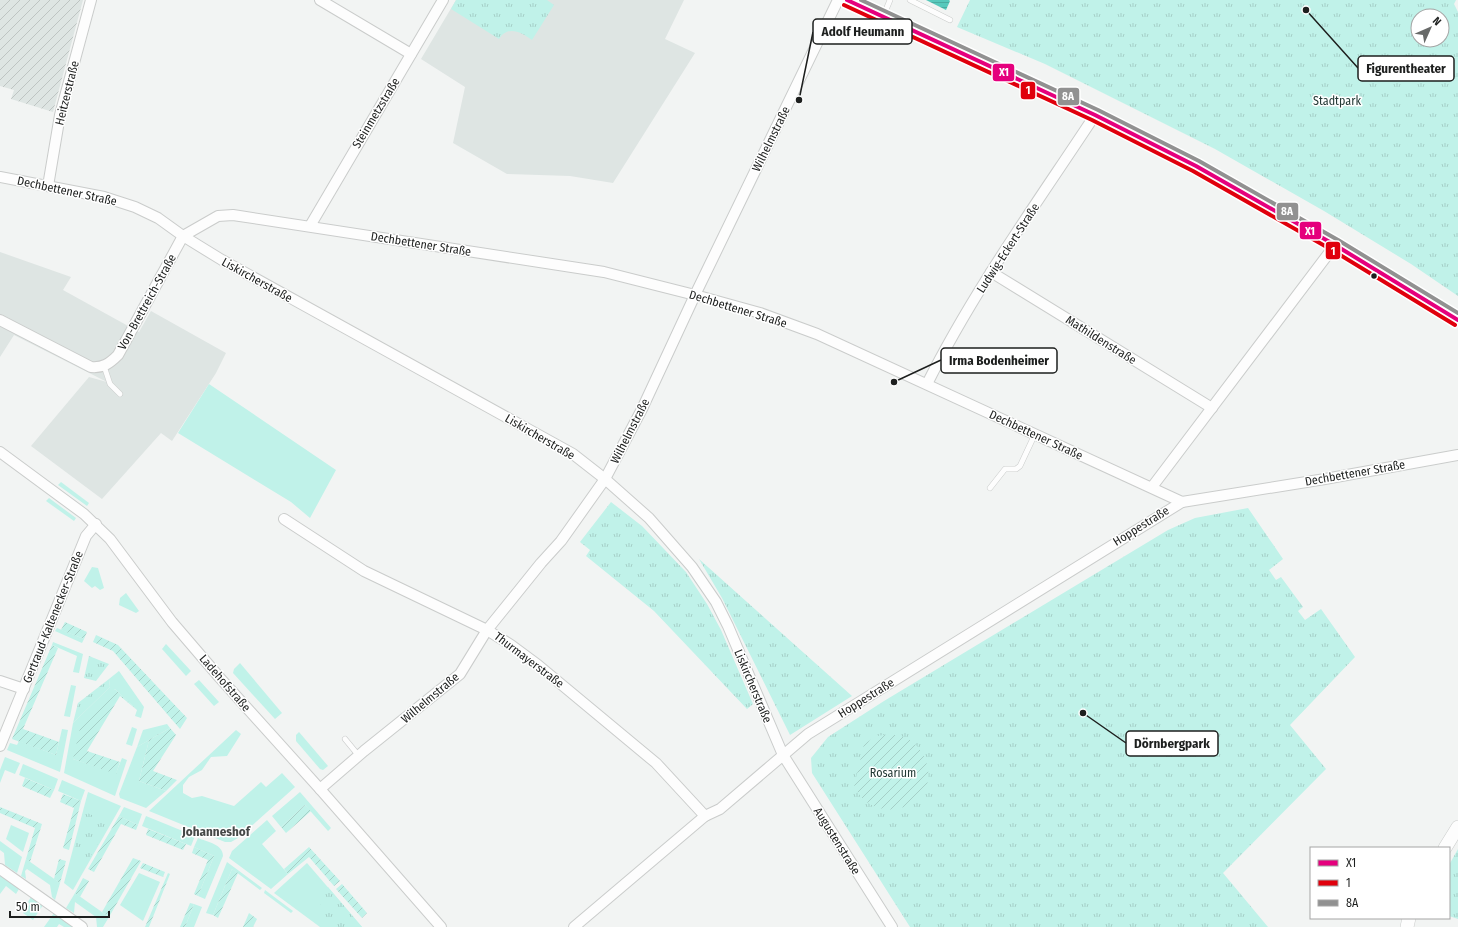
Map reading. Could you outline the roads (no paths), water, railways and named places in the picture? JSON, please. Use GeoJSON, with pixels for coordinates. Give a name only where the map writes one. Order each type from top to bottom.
{"type":"FeatureCollection","features":[{"type":"Feature","properties":{"kind":"street","name":"Heitzerstraße"},"geometry":{"type":"LineString","coordinates":[[48,186],[60,114],[91,0]]}},
{"type":"Feature","properties":{"kind":"street"},"geometry":{"type":"LineString","coordinates":[[320,0],[411,54]]}},
{"type":"Feature","properties":{"kind":"street","name":"Steinmetzstraße"},"geometry":{"type":"LineString","coordinates":[[310,226],[443,0]]}},
{"type":"Feature","properties":{"kind":"street","name":"Wilhelmstraße"},"geometry":{"type":"LineString","coordinates":[[320,789],[460,674],[487,630],[541,563],[561,541],[605,479],[642,409],[695,295],[838,0]]}},
{"type":"Feature","properties":{"kind":"street"},"geometry":{"type":"LineString","coordinates":[[847,0],[1095,115],[1196,166],[1335,245],[1458,320]]}},
{"type":"Feature","properties":{"kind":"street","name":"Ludwig-Eckert-Straße"},"geometry":{"type":"LineString","coordinates":[[927,384],[944,350],[991,272],[1095,115]]}},
{"type":"Feature","properties":{"kind":"street","name":"Dechbettener Straße"},"geometry":{"type":"LineString","coordinates":[[0,177],[104,197],[135,206],[158,218],[183,236],[218,216],[233,215],[604,272],[695,295],[760,313],[817,334],[1182,502],[1325,479],[1458,454]]}},
{"type":"Feature","properties":{"kind":"street","name":"Von-Brettreich-Straße"},"geometry":{"type":"LineString","coordinates":[[104,366],[109,364],[118,355],[183,236]]}},
{"type":"Feature","properties":{"kind":"street","name":"Liskircherstraße"},"geometry":{"type":"LineString","coordinates":[[183,236],[222,260],[573,454],[605,479],[650,518],[692,567],[716,602],[728,626],[782,755]]}},
{"type":"Feature","properties":{"kind":"street"},"geometry":{"type":"LineString","coordinates":[[1152,487],[1335,245]]}},
{"type":"Feature","properties":{"kind":"street","name":"Mathildenstraße"},"geometry":{"type":"LineString","coordinates":[[991,272],[1212,408]]}},
{"type":"Feature","properties":{"kind":"street"},"geometry":{"type":"LineString","coordinates":[[0,320],[90,368],[100,368],[104,366]]}},
{"type":"Feature","properties":{"kind":"street","name":"Ladehofstraße"},"geometry":{"type":"LineString","coordinates":[[0,452],[84,514],[110,539],[181,633],[441,927]]}},
{"type":"Feature","properties":{"kind":"street","name":"Hoppestraße"},"geometry":{"type":"LineString","coordinates":[[574,927],[704,816],[720,809],[808,734],[1182,502]]}},
{"type":"Feature","properties":{"kind":"street","name":"Thurmayerstraße"},"geometry":{"type":"LineString","coordinates":[[284,519],[364,571],[487,630],[511,645],[538,665],[656,764],[704,816]]}},
{"type":"Feature","properties":{"kind":"street","name":"Gertraud-Kaltenecker-Straße"},"geometry":{"type":"LineString","coordinates":[[0,681],[24,689],[86,536],[96,524]]}},
{"type":"Feature","properties":{"kind":"street"},"geometry":{"type":"LineString","coordinates":[[0,746],[24,689]]}},
{"type":"Feature","properties":{"kind":"street","name":"Augustenstraße"},"geometry":{"type":"LineString","coordinates":[[782,755],[892,927]]}},
{"type":"Feature","properties":{"kind":"street"},"geometry":{"type":"LineString","coordinates":[[1446,847],[1458,827]]}},
{"type":"Feature","properties":{"kind":"street"},"geometry":{"type":"LineString","coordinates":[[0,869],[82,927]]}},
{"type":"Feature","properties":{"kind":"lane"},"geometry":{"type":"LineString","coordinates":[[883,18],[890,0]]}},
{"type":"Feature","properties":{"kind":"lane"},"geometry":{"type":"LineString","coordinates":[[910,0],[950,20]]}},
{"type":"Feature","properties":{"kind":"lane"},"geometry":{"type":"LineString","coordinates":[[104,366],[110,384],[120,394]]}},
{"type":"Feature","properties":{"kind":"lane"},"geometry":{"type":"LineString","coordinates":[[990,488],[1005,470],[1016,469],[1020,466],[1035,434]]}},
{"type":"Feature","properties":{"kind":"lane"},"geometry":{"type":"LineString","coordinates":[[345,739],[359,756]]}},
{"type":"Feature","properties":{"kind":"water"},"geometry":{"type":"Polygon","coordinates":[[[926,0],[949,0],[950,1],[946,10],[926,0]]]}},
{"type":"Feature","properties":{"kind":"place","name":"Figurentheater"},"geometry":{"type":"Point","coordinates":[1306,10]}},
{"type":"Feature","properties":{"kind":"place","name":"Adolf Heumann"},"geometry":{"type":"Point","coordinates":[799,100]}},
{"type":"Feature","properties":{"kind":"place","name":"Irma Bodenheimer"},"geometry":{"type":"Point","coordinates":[894,382]}},
{"type":"Feature","properties":{"kind":"place","name":"Dörnbergpark"},"geometry":{"type":"Point","coordinates":[1083,713]}},
{"type":"Feature","properties":{"kind":"district","name":"Johanneshof"},"geometry":{"type":"Point","coordinates":[216,831]}},
{"type":"Feature","properties":{"kind":"park label","name":"Stadtpark"},"geometry":{"type":"Point","coordinates":[1337,101]}},
{"type":"Feature","properties":{"kind":"park label","name":"Rosarium"},"geometry":{"type":"Point","coordinates":[893,773]}}]}
